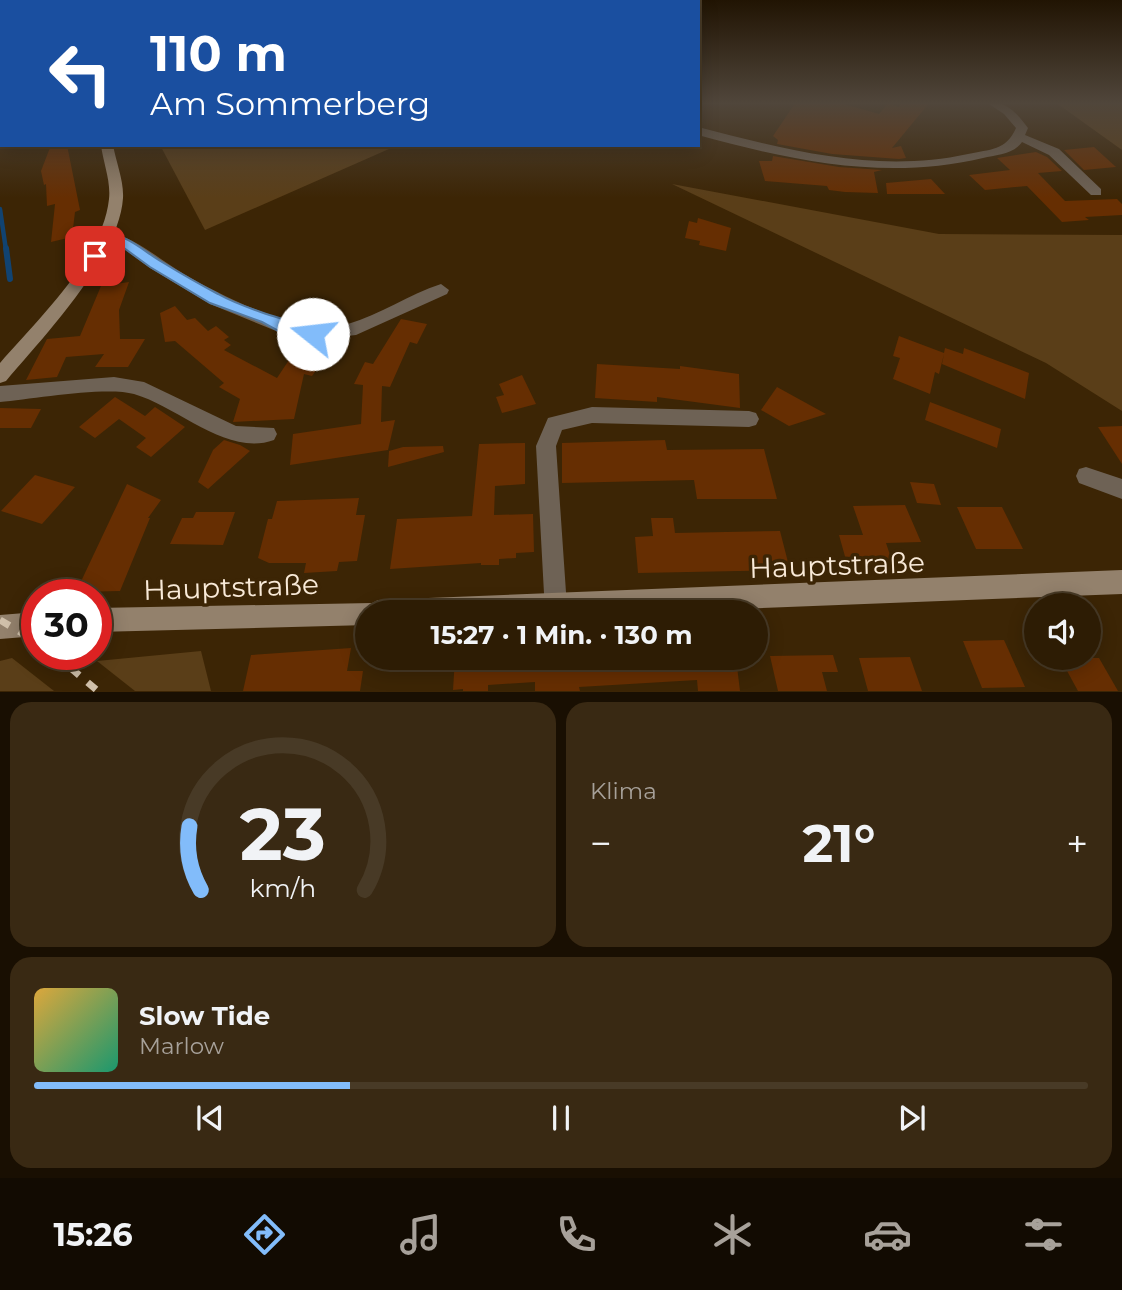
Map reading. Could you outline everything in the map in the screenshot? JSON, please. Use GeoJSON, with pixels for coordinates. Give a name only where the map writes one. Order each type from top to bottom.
{"type":"FeatureCollection","features":[{"type":"Feature","properties":{"kind":"main road"},"geometry":{"type":"LineString","coordinates":[[0,376],[83,273],[106,237],[114,215],[116,197],[107,147]]}},
{"type":"Feature","properties":{"kind":"main road","name":"Hauptstraße"},"geometry":{"type":"LineString","coordinates":[[714,600],[1122,582]]}},
{"type":"Feature","properties":{"kind":"main road","name":"Hauptstraße"},"geometry":{"type":"LineString","coordinates":[[112,620],[355,613]]}},
{"type":"Feature","properties":{"kind":"main road"},"geometry":{"type":"LineString","coordinates":[[0,627],[21,625]]}},
{"type":"Feature","properties":{"kind":"street"},"geometry":{"type":"LineString","coordinates":[[711,134],[793,155],[893,166],[921,165],[1003,150],[1015,144],[1020,137],[1054,152],[1096,191]]}},
{"type":"Feature","properties":{"kind":"street"},"geometry":{"type":"LineString","coordinates":[[106,237],[120,239],[155,264],[216,300],[287,328],[313,334],[350,330],[440,290]]}},
{"type":"Feature","properties":{"kind":"street"},"geometry":{"type":"LineString","coordinates":[[0,394],[114,384],[137,387],[211,420],[233,434],[267,435]]}},
{"type":"Feature","properties":{"kind":"street"},"geometry":{"type":"LineString","coordinates":[[555,600],[546,446],[555,424],[593,415],[749,419]]}},
{"type":"Feature","properties":{"kind":"street"},"geometry":{"type":"LineString","coordinates":[[1086,476],[1122,489]]}},
{"type":"Feature","properties":{"kind":"shaded area"},"geometry":{"type":"Polygon","coordinates":[[[1100,134],[1122,134],[1122,150],[1100,134]]]}},
{"type":"Feature","properties":{"kind":"shaded area"},"geometry":{"type":"Polygon","coordinates":[[[161,147],[393,147],[205,230],[161,147]]]}},
{"type":"Feature","properties":{"kind":"shaded area"},"geometry":{"type":"Polygon","coordinates":[[[672,184],[939,234],[1122,235],[1122,411],[1046,363],[672,184]]]}},
{"type":"Feature","properties":{"kind":"shaded area"},"geometry":{"type":"Polygon","coordinates":[[[201,651],[211,691],[135,691],[108,670],[112,670],[112,660],[201,651]]]}},
{"type":"Feature","properties":{"kind":"shaded area"},"geometry":{"type":"Polygon","coordinates":[[[12,658],[21,665],[21,670],[27,670],[54,691],[0,691],[0,661],[12,658]]]}},
{"type":"Feature","properties":{"kind":"building"},"geometry":{"type":"Polygon","coordinates":[[[903,134],[892,148],[901,146],[906,158],[832,154],[777,144],[778,140],[773,136],[903,134]]]}},
{"type":"Feature","properties":{"kind":"building"},"geometry":{"type":"Polygon","coordinates":[[[50,147],[67,147],[80,210],[75,212],[72,237],[51,242],[55,204],[47,206],[46,184],[44,185],[41,171],[50,147]]]}},
{"type":"Feature","properties":{"kind":"building"},"geometry":{"type":"Polygon","coordinates":[[[1094,147],[1116,167],[1084,170],[1064,150],[1094,147]]]}},
{"type":"Feature","properties":{"kind":"building"},"geometry":{"type":"Polygon","coordinates":[[[1036,152],[1047,157],[1062,171],[1038,173],[1065,201],[1117,199],[1122,204],[1122,215],[1085,217],[1089,220],[1062,222],[1027,186],[985,190],[969,175],[1010,170],[997,158],[1036,152]]]}},
{"type":"Feature","properties":{"kind":"building"},"geometry":{"type":"Polygon","coordinates":[[[773,156],[839,167],[882,170],[874,172],[878,193],[845,192],[829,190],[827,186],[765,181],[759,161],[772,161],[773,156]]]}},
{"type":"Feature","properties":{"kind":"building"},"geometry":{"type":"Polygon","coordinates":[[[931,179],[945,194],[887,194],[886,183],[931,179]]]}},
{"type":"Feature","properties":{"kind":"building"},"geometry":{"type":"Polygon","coordinates":[[[698,218],[731,228],[726,251],[699,245],[700,241],[685,238],[689,221],[697,223],[698,218]]]}},
{"type":"Feature","properties":{"kind":"building"},"geometry":{"type":"Polygon","coordinates":[[[129,282],[119,310],[120,339],[145,339],[128,367],[95,367],[104,354],[66,357],[57,377],[26,380],[47,339],[80,336],[101,286],[129,282]]]}},
{"type":"Feature","properties":{"kind":"building"},"geometry":{"type":"Polygon","coordinates":[[[175,306],[187,320],[195,318],[208,331],[216,326],[229,337],[224,340],[231,345],[224,350],[277,378],[295,351],[325,358],[312,376],[304,374],[294,419],[233,422],[240,399],[219,387],[224,383],[175,341],[165,342],[160,313],[175,306]]]}},
{"type":"Feature","properties":{"kind":"building"},"geometry":{"type":"Polygon","coordinates":[[[401,319],[427,324],[417,344],[410,342],[390,387],[382,386],[381,422],[395,420],[388,450],[290,465],[293,434],[361,424],[363,385],[354,384],[365,362],[373,364],[401,319]]]}},
{"type":"Feature","properties":{"kind":"building"},"geometry":{"type":"Polygon","coordinates":[[[899,336],[944,353],[945,348],[963,354],[964,348],[1029,373],[1025,399],[942,364],[944,354],[939,374],[935,372],[930,394],[893,379],[900,358],[893,356],[899,336]]]}},
{"type":"Feature","properties":{"kind":"building"},"geometry":{"type":"Polygon","coordinates":[[[597,364],[680,369],[680,366],[739,374],[740,408],[657,397],[657,402],[595,398],[597,364]]]}},
{"type":"Feature","properties":{"kind":"building"},"geometry":{"type":"Polygon","coordinates":[[[522,375],[536,404],[502,413],[496,397],[504,395],[499,384],[522,375]]]}},
{"type":"Feature","properties":{"kind":"building"},"geometry":{"type":"Polygon","coordinates":[[[777,387],[826,414],[789,426],[761,410],[777,387]]]}},
{"type":"Feature","properties":{"kind":"building"},"geometry":{"type":"Polygon","coordinates":[[[115,397],[145,416],[155,407],[185,427],[151,457],[136,447],[146,438],[119,419],[95,438],[79,427],[115,397]]]}},
{"type":"Feature","properties":{"kind":"building"},"geometry":{"type":"Polygon","coordinates":[[[930,402],[1001,429],[997,448],[925,420],[930,402]]]}},
{"type":"Feature","properties":{"kind":"building"},"geometry":{"type":"Polygon","coordinates":[[[0,408],[41,409],[31,428],[0,428],[0,408]]]}},
{"type":"Feature","properties":{"kind":"building"},"geometry":{"type":"Polygon","coordinates":[[[1122,426],[1122,464],[1098,427],[1122,426]]]}},
{"type":"Feature","properties":{"kind":"building"},"geometry":{"type":"Polygon","coordinates":[[[224,440],[250,451],[208,489],[198,482],[213,450],[224,440]]]}},
{"type":"Feature","properties":{"kind":"building"},"geometry":{"type":"Polygon","coordinates":[[[665,440],[667,450],[764,449],[777,499],[697,499],[694,480],[562,483],[562,443],[665,440]]]}},
{"type":"Feature","properties":{"kind":"building"},"geometry":{"type":"Polygon","coordinates":[[[525,443],[525,484],[495,486],[494,515],[533,514],[534,552],[516,553],[516,558],[499,559],[499,565],[481,563],[390,569],[397,519],[472,516],[479,444],[525,443]]]}},
{"type":"Feature","properties":{"kind":"building"},"geometry":{"type":"Polygon","coordinates":[[[443,446],[444,452],[388,467],[389,451],[403,447],[443,446]]]}},
{"type":"Feature","properties":{"kind":"building"},"geometry":{"type":"Polygon","coordinates":[[[35,475],[75,487],[42,524],[1,511],[35,475]]]}},
{"type":"Feature","properties":{"kind":"building"},"geometry":{"type":"Polygon","coordinates":[[[910,482],[934,484],[941,505],[917,503],[910,482]]]}},
{"type":"Feature","properties":{"kind":"building"},"geometry":{"type":"Polygon","coordinates":[[[127,484],[161,500],[148,518],[120,591],[112,591],[112,579],[82,579],[127,484]]]}},
{"type":"Feature","properties":{"kind":"building"},"geometry":{"type":"Polygon","coordinates":[[[359,498],[356,515],[365,515],[357,561],[339,562],[337,571],[304,573],[306,563],[269,563],[258,558],[268,519],[272,519],[277,501],[359,498]]]}},
{"type":"Feature","properties":{"kind":"building"},"geometry":{"type":"Polygon","coordinates":[[[905,505],[921,542],[886,543],[892,561],[846,560],[839,535],[863,535],[853,506],[905,505]]]}},
{"type":"Feature","properties":{"kind":"building"},"geometry":{"type":"Polygon","coordinates":[[[957,507],[1002,507],[1023,549],[976,549],[957,507]]]}},
{"type":"Feature","properties":{"kind":"building"},"geometry":{"type":"Polygon","coordinates":[[[196,512],[235,512],[223,545],[170,544],[182,518],[193,518],[196,512]]]}},
{"type":"Feature","properties":{"kind":"building"},"geometry":{"type":"Polygon","coordinates":[[[651,518],[673,518],[675,533],[780,531],[790,570],[638,573],[635,537],[653,536],[651,518]]]}},
{"type":"Feature","properties":{"kind":"building"},"geometry":{"type":"Polygon","coordinates":[[[1004,640],[1025,687],[982,688],[963,641],[1004,640]]]}},
{"type":"Feature","properties":{"kind":"building"},"geometry":{"type":"Polygon","coordinates":[[[351,648],[347,671],[363,671],[360,691],[243,691],[251,655],[351,648]]]}},
{"type":"Feature","properties":{"kind":"building"},"geometry":{"type":"Polygon","coordinates":[[[833,655],[838,672],[822,672],[827,691],[778,691],[770,656],[833,655]]]}},
{"type":"Feature","properties":{"kind":"building"},"geometry":{"type":"Polygon","coordinates":[[[910,657],[922,691],[868,691],[859,658],[910,657]]]}},
{"type":"Feature","properties":{"kind":"building"},"geometry":{"type":"Polygon","coordinates":[[[1101,661],[1118,691],[1078,691],[1067,670],[1101,670],[1101,661]]]}},
{"type":"Feature","properties":{"kind":"building"},"geometry":{"type":"Polygon","coordinates":[[[454,670],[737,670],[740,691],[698,691],[697,680],[579,687],[580,691],[535,691],[535,682],[488,685],[488,691],[453,690],[454,670]]]}},
{"type":"Feature","properties":{"kind":"waterway"},"geometry":{"type":"LineString","coordinates":[[0,209],[6,250]]}},
{"type":"Feature","properties":{"kind":"waterway"},"geometry":{"type":"LineString","coordinates":[[6,248],[10,279]]}},
{"type":"Feature","properties":{"kind":"railway"},"geometry":{"type":"LineString","coordinates":[[0,620],[21,632]]}},
{"type":"Feature","properties":{"kind":"railway"},"geometry":{"type":"LineString","coordinates":[[73,670],[99,692]]}},
{"type":"Feature","properties":{"kind":"route"},"geometry":{"type":"LineString","coordinates":[[95,256],[106,237],[120,239],[155,264],[216,300],[287,328],[313,334]]}}]}
